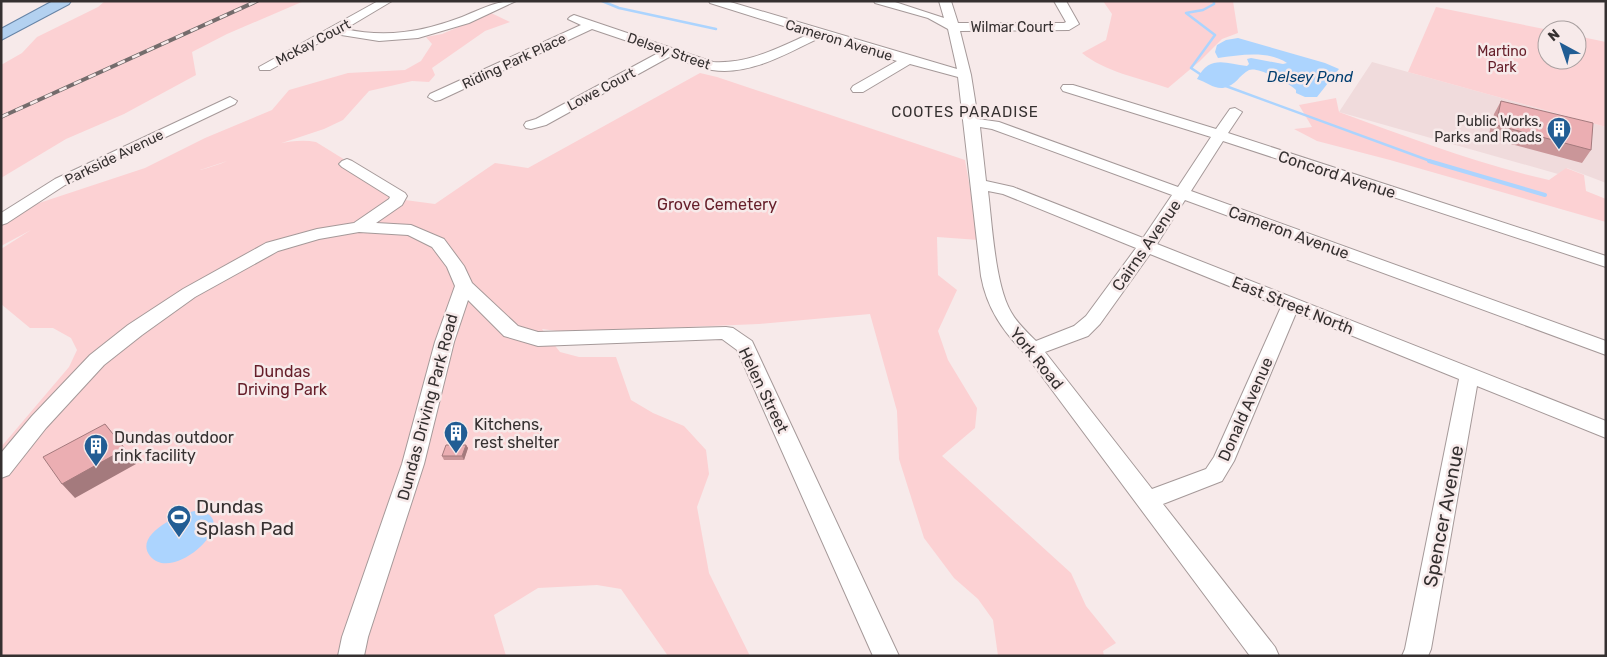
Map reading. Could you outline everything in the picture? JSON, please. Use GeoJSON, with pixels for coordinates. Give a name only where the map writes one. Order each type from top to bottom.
{"type":"FeatureCollection","features":[{"type":"Feature","properties":{"kind":"main road"},"geometry":{"type":"LineString","coordinates":[[1,35],[64,1]]}},
{"type":"Feature","properties":{"kind":"street","name":"McKay Court"},"geometry":{"type":"LineString","coordinates":[[265,67],[386,1]]}},
{"type":"Feature","properties":{"kind":"street"},"geometry":{"type":"LineString","coordinates":[[335,30],[384,38],[409,37],[438,31],[512,1]]}},
{"type":"Feature","properties":{"kind":"street","name":"Cameron Avenue"},"geometry":{"type":"LineString","coordinates":[[714,1],[819,34],[965,75]]}},
{"type":"Feature","properties":{"kind":"street"},"geometry":{"type":"LineString","coordinates":[[879,1],[932,16],[954,27]]}},
{"type":"Feature","properties":{"kind":"street","name":"York Road"},"geometry":{"type":"LineString","coordinates":[[945,1],[954,27],[965,75],[994,295],[1005,318],[1033,350],[1266,656]]}},
{"type":"Feature","properties":{"kind":"street","name":"Wilmar Court"},"geometry":{"type":"LineString","coordinates":[[954,27],[1067,27],[1073,24],[1060,1]]}},
{"type":"Feature","properties":{"kind":"street","name":"Delsey Street"},"geometry":{"type":"LineString","coordinates":[[574,19],[712,66],[725,68],[751,64],[819,34]]}},
{"type":"Feature","properties":{"kind":"street","name":"Riding Park Place"},"geometry":{"type":"LineString","coordinates":[[436,97],[592,25]]}},
{"type":"Feature","properties":{"kind":"street","name":"Lowe Court"},"geometry":{"type":"LineString","coordinates":[[530,125],[541,122],[670,52]]}},
{"type":"Feature","properties":{"kind":"street"},"geometry":{"type":"LineString","coordinates":[[858,88],[908,60]]}},
{"type":"Feature","properties":{"kind":"street","name":"Concord Avenue"},"geometry":{"type":"LineString","coordinates":[[1068,88],[1220,135],[1606,262]]}},
{"type":"Feature","properties":{"kind":"street","name":"Parkside Avenue"},"geometry":{"type":"LineString","coordinates":[[1,220],[60,182],[230,101]]}},
{"type":"Feature","properties":{"kind":"street","name":"Cairns Avenue"},"geometry":{"type":"LineString","coordinates":[[1033,350],[1081,331],[1093,320],[1146,247],[1235,112]]}},
{"type":"Feature","properties":{"kind":"street","name":"Cameron Avenue"},"geometry":{"type":"LineString","coordinates":[[970,122],[994,126],[1606,348]]}},
{"type":"Feature","properties":{"kind":"street"},"geometry":{"type":"LineString","coordinates":[[347,164],[399,196],[396,202],[359,227]]}},
{"type":"Feature","properties":{"kind":"street","name":"East Street North"},"geometry":{"type":"LineString","coordinates":[[978,184],[1007,190],[1606,430]]}},
{"type":"Feature","properties":{"kind":"street"},"geometry":{"type":"LineString","coordinates":[[1,469],[39,422],[97,360],[135,330],[189,293],[272,247],[333,230],[359,227],[411,230],[438,243],[455,266],[464,286]]}},
{"type":"Feature","properties":{"kind":"street","name":"Helen Street"},"geometry":{"type":"LineString","coordinates":[[464,286],[512,331],[538,339],[726,333],[745,346],[886,656]]}},
{"type":"Feature","properties":{"kind":"street","name":"Dundas Driving Park Road"},"geometry":{"type":"LineString","coordinates":[[352,656],[355,637],[406,490],[436,384],[452,312],[464,286]]}},
{"type":"Feature","properties":{"kind":"street","name":"Donald Avenue"},"geometry":{"type":"LineString","coordinates":[[1148,500],[1214,475],[1223,461],[1291,304]]}},
{"type":"Feature","properties":{"kind":"street","name":"Spencer Avenue"},"geometry":{"type":"LineString","coordinates":[[1415,656],[1418,649],[1469,376]]}},
{"type":"Feature","properties":{"kind":"shaded area"},"geometry":{"type":"Polygon","coordinates":[[[1372,62],[1606,127],[1606,183],[1567,168],[1558,174],[1339,112],[1372,62]]]}},
{"type":"Feature","properties":{"kind":"green space"},"geometry":{"type":"Polygon","coordinates":[[[105,1],[304,1],[227,34],[192,52],[196,75],[124,114],[66,139],[1,178],[1,65],[22,53],[37,37],[98,7],[105,1]]]}},
{"type":"Feature","properties":{"kind":"green space"},"geometry":{"type":"Polygon","coordinates":[[[1103,1],[1233,1],[1238,33],[1222,39],[1200,61],[1168,88],[1112,70],[1091,60],[1082,53],[1106,40],[1112,14],[1103,1]]]}},
{"type":"Feature","properties":{"kind":"green space","name":"Martino Park"},"geometry":{"type":"Polygon","coordinates":[[[1436,7],[1537,28],[1537,70],[1587,70],[1587,38],[1606,42],[1606,127],[1408,72],[1436,7]]]}},
{"type":"Feature","properties":{"kind":"green space"},"geometry":{"type":"Polygon","coordinates":[[[491,13],[510,22],[485,31],[432,68],[435,75],[429,82],[412,81],[369,91],[343,120],[324,129],[278,144],[302,141],[316,142],[400,194],[399,204],[405,200],[435,204],[495,163],[528,168],[700,73],[717,77],[965,160],[979,240],[937,237],[938,275],[957,290],[938,331],[948,360],[977,408],[975,428],[942,456],[1071,573],[1086,606],[1116,643],[1103,651],[1104,656],[998,656],[993,620],[978,599],[954,578],[924,538],[899,459],[897,411],[870,314],[759,324],[565,332],[542,329],[560,352],[579,357],[616,357],[631,400],[653,413],[684,426],[706,450],[709,474],[697,507],[709,573],[750,656],[668,656],[621,589],[597,585],[538,588],[494,615],[506,656],[1,656],[1,447],[69,367],[77,350],[71,338],[53,328],[30,328],[1,304],[1,249],[31,230],[1,246],[1,225],[27,207],[145,168],[205,138],[272,110],[289,90],[348,73],[405,70],[421,61],[432,44],[426,37],[442,34],[491,13]]]}},
{"type":"Feature","properties":{"kind":"green space"},"geometry":{"type":"Polygon","coordinates":[[[1336,98],[1339,112],[1469,158],[1549,180],[1566,168],[1584,175],[1586,191],[1606,199],[1606,222],[1317,141],[1294,129],[1312,127],[1299,105],[1336,98]]]}},
{"type":"Feature","properties":{"kind":"water","name":"Delsey Pond"},"geometry":{"type":"Polygon","coordinates":[[[1238,38],[1325,63],[1339,69],[1317,97],[1305,97],[1296,93],[1296,90],[1281,80],[1253,69],[1249,70],[1231,85],[1223,88],[1197,79],[1207,66],[1213,63],[1219,62],[1247,66],[1249,64],[1247,59],[1251,58],[1283,64],[1287,63],[1271,56],[1254,54],[1218,58],[1215,52],[1217,45],[1226,40],[1238,38]]]}},
{"type":"Feature","properties":{"kind":"water","name":"Dundas Splash Pad"},"geometry":{"type":"Polygon","coordinates":[[[195,511],[209,515],[214,524],[210,534],[201,546],[189,556],[175,562],[161,563],[150,556],[146,548],[148,540],[160,526],[179,516],[195,511]]]}},
{"type":"Feature","properties":{"kind":"building"},"geometry":{"type":"Polygon","coordinates":[[[1501,101],[1593,123],[1591,150],[1496,125],[1501,101]]]}},
{"type":"Feature","properties":{"kind":"building"},"geometry":{"type":"Polygon","coordinates":[[[105,424],[125,449],[62,484],[43,457],[105,424]]]}},
{"type":"Feature","properties":{"kind":"building"},"geometry":{"type":"Polygon","coordinates":[[[446,445],[466,445],[462,456],[442,456],[446,445]]]}},
{"type":"Feature","properties":{"kind":"waterway"},"geometry":{"type":"LineString","coordinates":[[602,1],[619,8],[716,29]]}},
{"type":"Feature","properties":{"kind":"waterway"},"geometry":{"type":"LineString","coordinates":[[1203,76],[1191,68],[1215,35],[1186,13],[1203,10],[1214,4],[1214,1]]}},
{"type":"Feature","properties":{"kind":"waterway"},"geometry":{"type":"LineString","coordinates":[[1223,85],[1433,162]]}},
{"type":"Feature","properties":{"kind":"waterway"},"geometry":{"type":"LineString","coordinates":[[1429,161],[1545,195]]}},
{"type":"Feature","properties":{"kind":"railway"},"geometry":{"type":"LineString","coordinates":[[1,117],[257,1]]}},
{"type":"Feature","properties":{"kind":"place","name":"Public Works, Parks and Roads"},"geometry":{"type":"Point","coordinates":[1559,150]}},
{"type":"Feature","properties":{"kind":"place","name":"Kitchens, rest shelter"},"geometry":{"type":"Point","coordinates":[456,454]}},
{"type":"Feature","properties":{"kind":"place","name":"Dundas outdoor rink facility"},"geometry":{"type":"Point","coordinates":[96,467]}},
{"type":"Feature","properties":{"kind":"place","name":"Dundas Splash Pad"},"geometry":{"type":"Point","coordinates":[179,538]}},
{"type":"Feature","properties":{"kind":"district","name":"COOTES PARADISE"},"geometry":{"type":"Point","coordinates":[965,112]}},
{"type":"Feature","properties":{"kind":"park label","name":"Grove Cemetery"},"geometry":{"type":"Point","coordinates":[717,204]}},
{"type":"Feature","properties":{"kind":"park label","name":"Dundas Driving Park"},"geometry":{"type":"Point","coordinates":[282,380]}}]}
